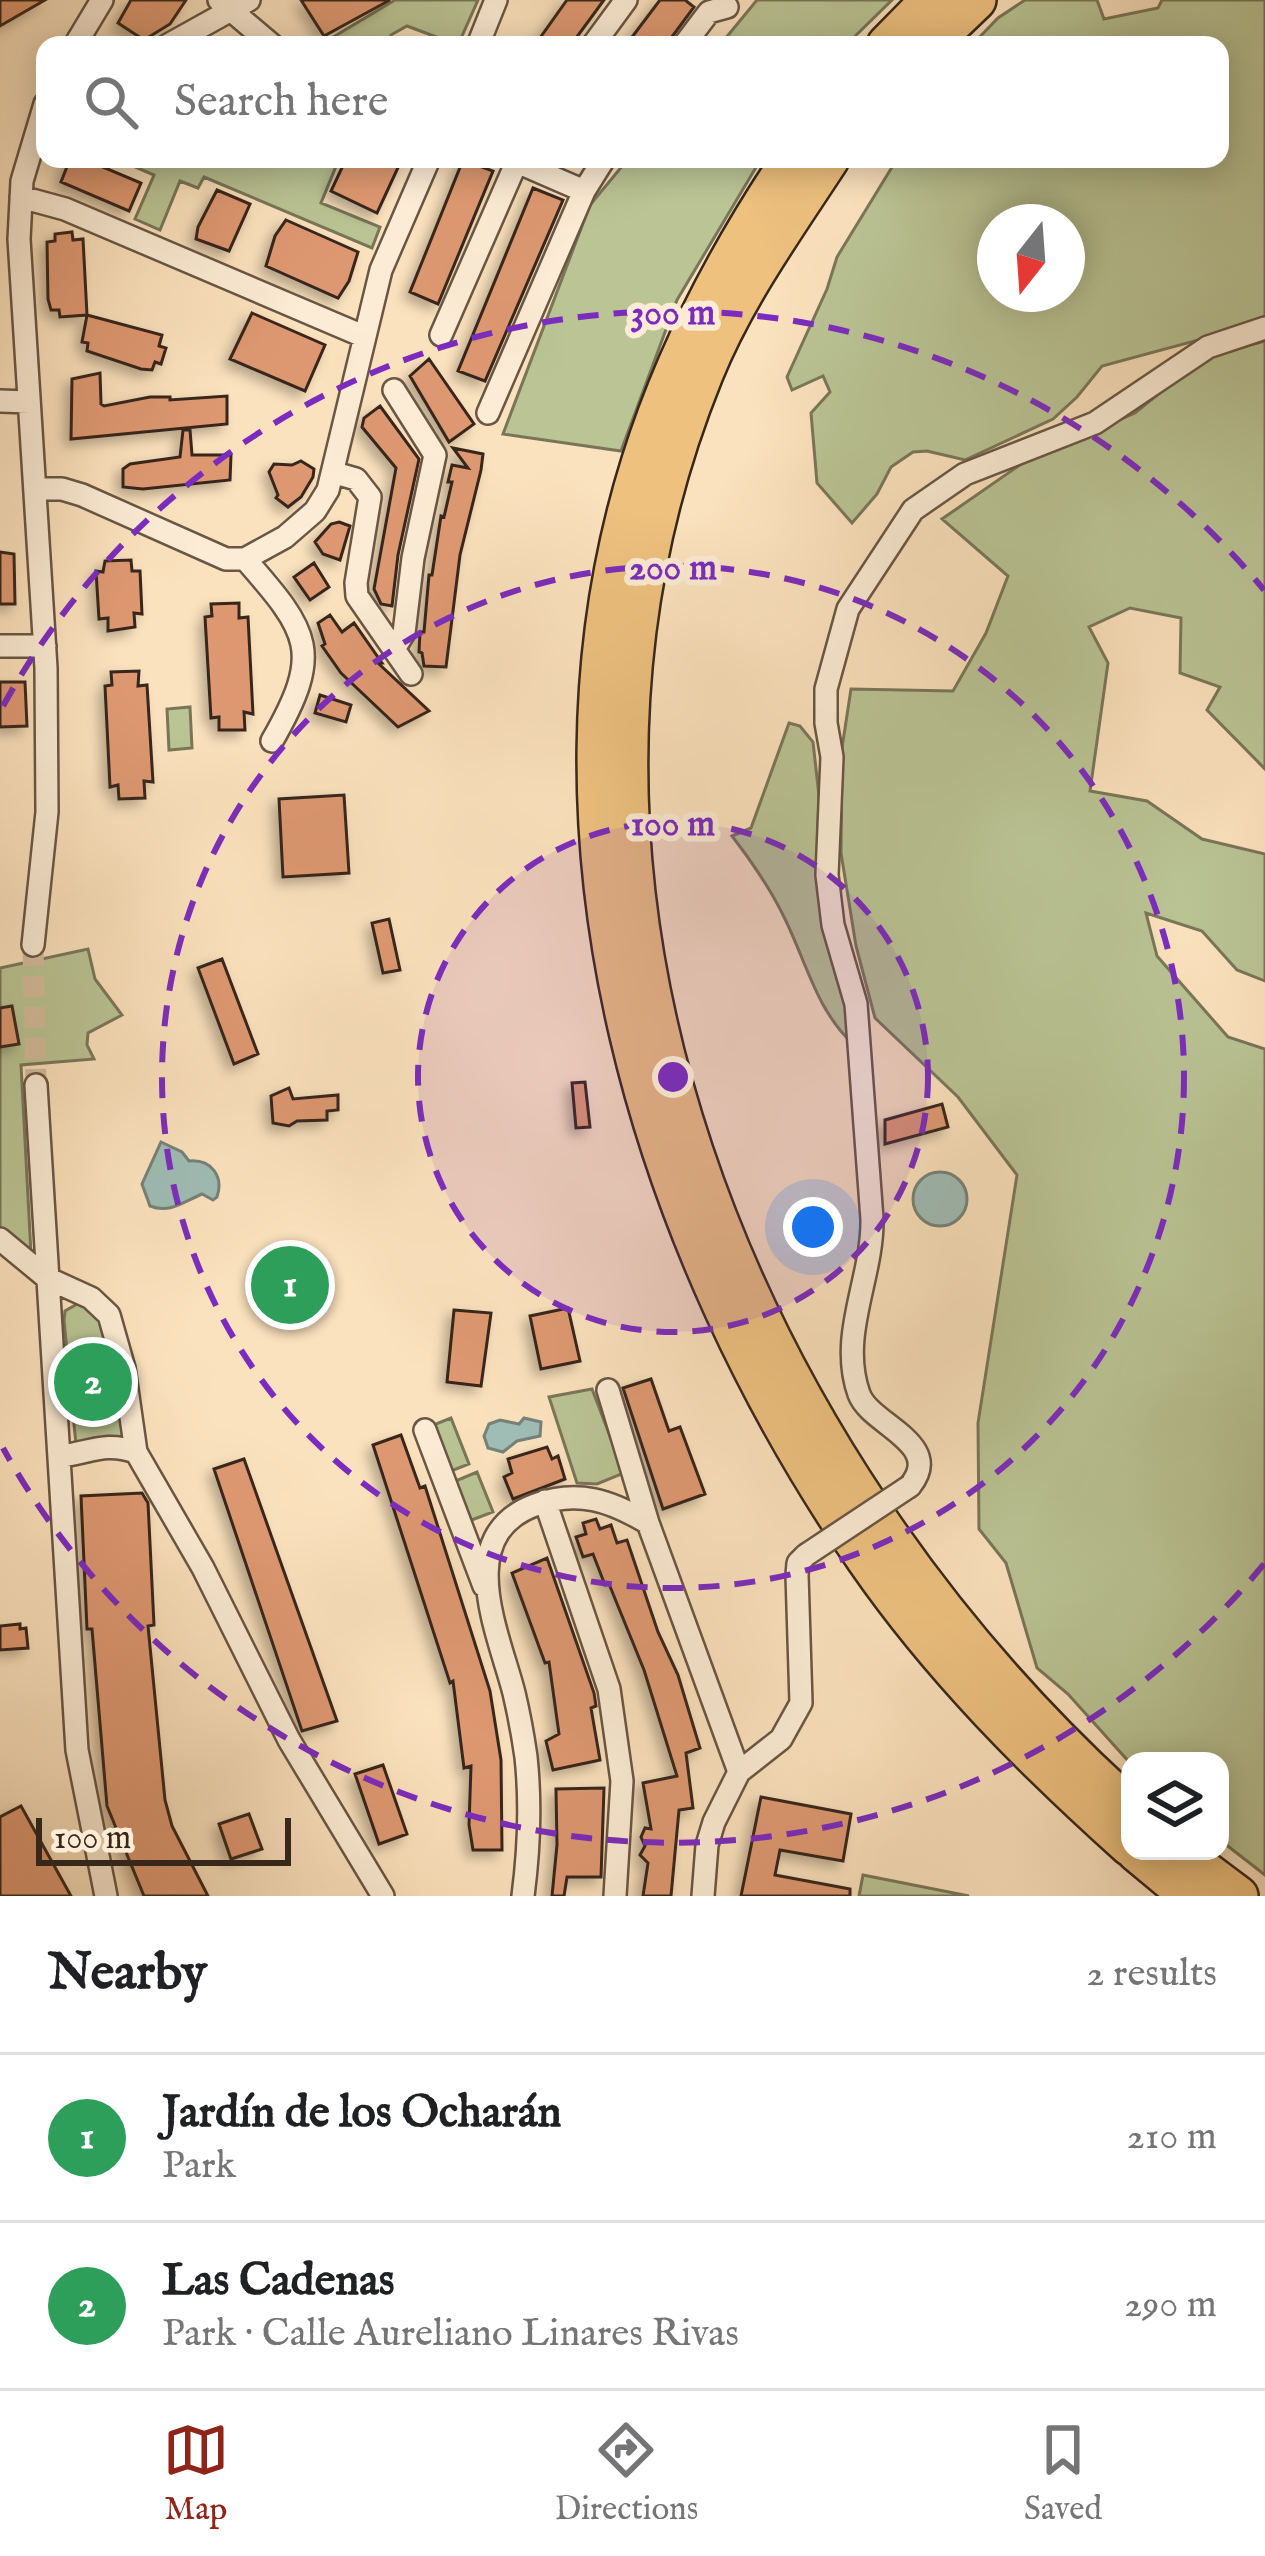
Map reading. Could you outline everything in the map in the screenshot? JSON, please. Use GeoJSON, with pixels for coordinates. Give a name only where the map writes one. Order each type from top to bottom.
{"type":"FeatureCollection","features":[{"type":"Feature","properties":{"kind":"highway"},"geometry":{"type":"LineString","coordinates":[[896,36],[931,0]]}},
{"type":"Feature","properties":{"kind":"highway"},"geometry":{"type":"LineString","coordinates":[[938,36],[976,0]]}},
{"type":"Feature","properties":{"kind":"highway"},"geometry":{"type":"LineString","coordinates":[[786,168],[730,259],[676,365],[641,464],[613,589],[598,695],[599,814],[608,922],[628,1031],[685,1212],[729,1320],[830,1503],[870,1564],[939,1652],[1044,1769],[1121,1837]]}},
{"type":"Feature","properties":{"kind":"highway"},"geometry":{"type":"LineString","coordinates":[[824,168],[758,268],[704,370],[668,475],[640,591],[628,692],[627,801],[638,922],[668,1061],[708,1193],[743,1283],[803,1402],[865,1505],[961,1635],[1065,1750],[1121,1800]]}},
{"type":"Feature","properties":{"kind":"highway"},"geometry":{"type":"LineString","coordinates":[[1147,1860],[1190,1896]]}},
{"type":"Feature","properties":{"kind":"highway"},"geometry":{"type":"LineString","coordinates":[[1190,1860],[1238,1896]]}},
{"type":"Feature","properties":{"kind":"street"},"geometry":{"type":"LineString","coordinates":[[80,36],[102,0]]}},
{"type":"Feature","properties":{"kind":"street"},"geometry":{"type":"LineString","coordinates":[[482,36],[496,0]]}},
{"type":"Feature","properties":{"kind":"street"},"geometry":{"type":"LineString","coordinates":[[600,36],[626,0]]}},
{"type":"Feature","properties":{"kind":"street"},"geometry":{"type":"LineString","coordinates":[[182,36],[233,4],[263,36]]}},
{"type":"Feature","properties":{"kind":"street"},"geometry":{"type":"LineString","coordinates":[[691,36],[709,12],[727,7]]}},
{"type":"Feature","properties":{"kind":"street"},"geometry":{"type":"LineString","coordinates":[[33,945],[47,812],[45,646],[15,185],[36,128]]}},
{"type":"Feature","properties":{"kind":"street"},"geometry":{"type":"LineString","coordinates":[[35,490],[82,494],[226,559],[245,559],[285,537],[315,512],[334,473],[381,270],[425,168]]}},
{"type":"Feature","properties":{"kind":"street"},"geometry":{"type":"LineString","coordinates":[[441,335],[512,168]]}},
{"type":"Feature","properties":{"kind":"street"},"geometry":{"type":"LineString","coordinates":[[533,168],[584,190]]}},
{"type":"Feature","properties":{"kind":"street"},"geometry":{"type":"LineString","coordinates":[[488,413],[584,190],[598,168]]}},
{"type":"Feature","properties":{"kind":"street"},"geometry":{"type":"LineString","coordinates":[[15,185],[363,336]]}},
{"type":"Feature","properties":{"kind":"street"},"geometry":{"type":"LineString","coordinates":[[703,1896],[707,1845],[739,1772],[781,1739],[801,1703],[798,1563],[918,1477],[919,1457],[902,1433],[866,1408],[852,1358],[855,1312],[873,1244],[862,1043],[833,926],[827,875],[832,758],[826,723],[826,689],[848,609],[913,510],[964,474],[1095,423],[1208,347],[1265,328]]}},
{"type":"Feature","properties":{"kind":"street"},"geometry":{"type":"LineString","coordinates":[[394,390],[435,455],[413,558],[404,633],[394,649]]}},
{"type":"Feature","properties":{"kind":"street"},"geometry":{"type":"LineString","coordinates":[[0,401],[28,402]]}},
{"type":"Feature","properties":{"kind":"street"},"geometry":{"type":"LineString","coordinates":[[334,473],[356,479],[370,496],[357,596],[411,674]]}},
{"type":"Feature","properties":{"kind":"street"},"geometry":{"type":"LineString","coordinates":[[245,559],[295,623],[306,647],[301,679],[272,741]]}},
{"type":"Feature","properties":{"kind":"street"},"geometry":{"type":"LineString","coordinates":[[0,646],[45,646]]}},
{"type":"Feature","properties":{"kind":"street"},"geometry":{"type":"LineString","coordinates":[[36,1085],[77,1750],[106,1896]]}},
{"type":"Feature","properties":{"kind":"street"},"geometry":{"type":"LineString","coordinates":[[0,1239],[47,1278],[91,1298],[110,1315],[124,1368],[136,1452],[203,1568],[289,1740],[383,1896]]}},
{"type":"Feature","properties":{"kind":"street"},"geometry":{"type":"LineString","coordinates":[[608,1390],[648,1523],[739,1772]]}},
{"type":"Feature","properties":{"kind":"street"},"geometry":{"type":"LineString","coordinates":[[425,1430],[486,1593],[514,1691],[525,1755],[529,1835],[523,1896]]}},
{"type":"Feature","properties":{"kind":"street"},"geometry":{"type":"LineString","coordinates":[[60,1456],[115,1445],[136,1452]]}},
{"type":"Feature","properties":{"kind":"street"},"geometry":{"type":"LineString","coordinates":[[486,1593],[488,1561],[500,1531],[517,1512],[545,1501],[601,1498],[648,1523]]}},
{"type":"Feature","properties":{"kind":"street"},"geometry":{"type":"LineString","coordinates":[[545,1501],[609,1689],[622,1781],[615,1896]]}},
{"type":"Feature","properties":{"kind":"green space"},"geometry":{"type":"Polygon","coordinates":[[[395,0],[478,0],[462,36],[434,36],[407,26],[391,36],[335,36],[395,0]]]}},
{"type":"Feature","properties":{"kind":"green space"},"geometry":{"type":"Polygon","coordinates":[[[757,0],[892,0],[855,36],[727,36],[757,0]]]}},
{"type":"Feature","properties":{"kind":"green space"},"geometry":{"type":"Polygon","coordinates":[[[1025,0],[1097,0],[1104,19],[1158,8],[1162,0],[1265,0],[1265,322],[1102,366],[1053,419],[965,460],[913,452],[891,467],[877,494],[852,523],[817,483],[811,413],[830,392],[823,376],[792,390],[787,377],[837,257],[891,168],[1229,168],[1229,36],[981,36],[1025,0]]]}},
{"type":"Feature","properties":{"kind":"green space"},"geometry":{"type":"Polygon","coordinates":[[[138,168],[335,168],[321,203],[380,227],[372,248],[204,177],[198,188],[180,181],[160,230],[135,219],[154,175],[138,168]]]}},
{"type":"Feature","properties":{"kind":"green space"},"geometry":{"type":"Polygon","coordinates":[[[621,168],[756,168],[677,300],[621,451],[503,434],[590,205],[621,168]]]}},
{"type":"Feature","properties":{"kind":"green space"},"geometry":{"type":"Polygon","coordinates":[[[1265,341],[1265,769],[1207,710],[1220,687],[1180,673],[1181,618],[1130,608],[1089,627],[1108,663],[1090,791],[1147,801],[1202,839],[1265,854],[1265,981],[1237,970],[1202,931],[1146,913],[1157,956],[1228,1037],[1265,1049],[1265,1875],[1229,1847],[1229,1752],[1121,1753],[1068,1694],[1037,1668],[1006,1563],[979,1529],[978,1423],[1017,1175],[958,1097],[875,1018],[856,946],[841,853],[842,748],[851,689],[953,691],[986,633],[1008,576],[942,519],[1027,460],[1135,413],[1203,358],[1265,341]]]}},
{"type":"Feature","properties":{"kind":"green space"},"geometry":{"type":"Polygon","coordinates":[[[190,707],[192,748],[169,750],[167,709],[190,707]]]}},
{"type":"Feature","properties":{"kind":"green space"},"geometry":{"type":"Polygon","coordinates":[[[789,723],[800,726],[813,742],[819,796],[817,862],[825,913],[847,989],[852,1043],[829,1015],[779,906],[732,836],[751,828],[789,723]]]}},
{"type":"Feature","properties":{"kind":"green space"},"geometry":{"type":"Polygon","coordinates":[[[88,949],[95,979],[122,1015],[88,1033],[87,1045],[94,1059],[21,1065],[31,1254],[0,1229],[0,968],[88,949]]]}},
{"type":"Feature","properties":{"kind":"green space"},"geometry":{"type":"Polygon","coordinates":[[[79,1303],[92,1312],[109,1342],[124,1438],[94,1438],[76,1445],[64,1320],[65,1311],[79,1303]]]}},
{"type":"Feature","properties":{"kind":"green space"},"geometry":{"type":"Polygon","coordinates":[[[592,1389],[624,1473],[597,1484],[577,1483],[549,1397],[592,1389]]]}},
{"type":"Feature","properties":{"kind":"green space"},"geometry":{"type":"Polygon","coordinates":[[[451,1418],[469,1464],[446,1473],[428,1427],[451,1418]]]}},
{"type":"Feature","properties":{"kind":"green space"},"geometry":{"type":"Polygon","coordinates":[[[477,1472],[493,1512],[469,1521],[453,1482],[477,1472]]]}},
{"type":"Feature","properties":{"kind":"green space"},"geometry":{"type":"Polygon","coordinates":[[[863,1875],[969,1896],[859,1896],[863,1875]]]}},
{"type":"Feature","properties":{"kind":"water"},"geometry":{"type":"Polygon","coordinates":[[[161,1142],[189,1161],[214,1170],[219,1182],[217,1197],[213,1200],[202,1194],[171,1208],[150,1206],[142,1184],[161,1142]]]}},
{"type":"Feature","properties":{"kind":"water"},"geometry":{"type":"Polygon","coordinates":[[[940,1172],[959,1180],[967,1199],[959,1218],[940,1226],[921,1218],[913,1199],[921,1180],[940,1172]]]}},
{"type":"Feature","properties":{"kind":"water"},"geometry":{"type":"Polygon","coordinates":[[[524,1418],[541,1422],[540,1436],[517,1441],[503,1452],[488,1448],[484,1436],[489,1424],[500,1420],[519,1424],[524,1418]]]}},
{"type":"Feature","properties":{"kind":"building"},"geometry":{"type":"Polygon","coordinates":[[[0,0],[45,0],[0,26],[0,0]]]}},
{"type":"Feature","properties":{"kind":"building"},"geometry":{"type":"Polygon","coordinates":[[[131,0],[186,0],[170,24],[150,36],[138,36],[118,23],[131,0]]]}},
{"type":"Feature","properties":{"kind":"building"},"geometry":{"type":"Polygon","coordinates":[[[301,0],[390,0],[324,36],[301,0]]]}},
{"type":"Feature","properties":{"kind":"building"},"geometry":{"type":"Polygon","coordinates":[[[567,0],[604,0],[578,36],[541,36],[567,0]]]}},
{"type":"Feature","properties":{"kind":"building"},"geometry":{"type":"Polygon","coordinates":[[[660,0],[685,0],[694,7],[673,36],[633,36],[660,0]]]}},
{"type":"Feature","properties":{"kind":"building"},"geometry":{"type":"Polygon","coordinates":[[[66,168],[105,168],[141,183],[129,211],[61,182],[66,168]]]}},
{"type":"Feature","properties":{"kind":"building"},"geometry":{"type":"Polygon","coordinates":[[[342,168],[398,168],[377,213],[331,191],[342,168]]]}},
{"type":"Feature","properties":{"kind":"building"},"geometry":{"type":"Polygon","coordinates":[[[460,168],[493,171],[438,304],[410,292],[460,168]]]}},
{"type":"Feature","properties":{"kind":"building"},"geometry":{"type":"Polygon","coordinates":[[[533,188],[563,200],[485,381],[458,371],[533,188]]]}},
{"type":"Feature","properties":{"kind":"building"},"geometry":{"type":"Polygon","coordinates":[[[217,190],[250,204],[229,251],[196,239],[217,190]]]}},
{"type":"Feature","properties":{"kind":"building"},"geometry":{"type":"Polygon","coordinates":[[[286,220],[358,252],[338,298],[266,266],[275,236],[286,220]]]}},
{"type":"Feature","properties":{"kind":"building"},"geometry":{"type":"Polygon","coordinates":[[[72,232],[73,240],[83,239],[87,315],[60,317],[59,310],[51,310],[48,299],[47,242],[55,241],[55,234],[72,232]]]}},
{"type":"Feature","properties":{"kind":"building"},"geometry":{"type":"Polygon","coordinates":[[[252,313],[325,345],[305,391],[230,359],[252,313]]]}},
{"type":"Feature","properties":{"kind":"building"},"geometry":{"type":"Polygon","coordinates":[[[87,315],[162,335],[159,346],[166,348],[161,364],[155,362],[152,370],[141,369],[87,351],[88,343],[82,342],[87,315]]]}},
{"type":"Feature","properties":{"kind":"building"},"geometry":{"type":"Polygon","coordinates":[[[429,359],[474,424],[449,442],[410,376],[429,359]]]}},
{"type":"Feature","properties":{"kind":"building"},"geometry":{"type":"Polygon","coordinates":[[[100,373],[104,406],[150,397],[227,396],[227,424],[71,439],[72,379],[100,373]]]}},
{"type":"Feature","properties":{"kind":"building"},"geometry":{"type":"Polygon","coordinates":[[[380,406],[419,459],[392,606],[381,604],[374,589],[396,468],[362,427],[364,418],[380,406]]]}},
{"type":"Feature","properties":{"kind":"building"},"geometry":{"type":"Polygon","coordinates":[[[183,430],[190,430],[192,455],[231,455],[230,480],[123,487],[123,469],[130,464],[180,457],[183,430]]]}},
{"type":"Feature","properties":{"kind":"building"},"geometry":{"type":"Polygon","coordinates":[[[453,448],[483,454],[481,470],[460,555],[446,667],[424,666],[420,632],[424,632],[429,575],[452,482],[448,482],[452,465],[468,468],[453,448]]]}},
{"type":"Feature","properties":{"kind":"building"},"geometry":{"type":"Polygon","coordinates":[[[301,461],[314,469],[313,477],[288,507],[276,498],[269,472],[274,464],[301,461]]]}},
{"type":"Feature","properties":{"kind":"building"},"geometry":{"type":"Polygon","coordinates":[[[339,522],[350,526],[340,560],[323,554],[315,542],[339,522]]]}},
{"type":"Feature","properties":{"kind":"building"},"geometry":{"type":"Polygon","coordinates":[[[0,552],[14,554],[15,604],[0,604],[0,552]]]}},
{"type":"Feature","properties":{"kind":"building"},"geometry":{"type":"Polygon","coordinates":[[[131,560],[132,571],[140,571],[142,614],[134,613],[135,627],[108,631],[108,618],[99,619],[96,571],[103,572],[105,561],[131,560]]]}},
{"type":"Feature","properties":{"kind":"building"},"geometry":{"type":"Polygon","coordinates":[[[314,563],[329,587],[310,600],[294,577],[314,563]]]}},
{"type":"Feature","properties":{"kind":"building"},"geometry":{"type":"Polygon","coordinates":[[[239,603],[239,618],[248,617],[253,714],[244,712],[245,730],[219,730],[219,717],[211,718],[205,617],[212,616],[211,604],[239,603]]]}},
{"type":"Feature","properties":{"kind":"building"},"geometry":{"type":"Polygon","coordinates":[[[330,615],[342,632],[354,623],[382,663],[378,663],[429,711],[398,727],[341,673],[322,646],[318,623],[330,615]]]}},
{"type":"Feature","properties":{"kind":"building"},"geometry":{"type":"Polygon","coordinates":[[[139,671],[138,686],[147,685],[153,782],[144,781],[145,798],[119,799],[118,785],[110,787],[105,686],[112,685],[111,672],[139,671]]]}},
{"type":"Feature","properties":{"kind":"building"},"geometry":{"type":"Polygon","coordinates":[[[0,682],[25,682],[27,726],[0,727],[0,682]]]}},
{"type":"Feature","properties":{"kind":"building"},"geometry":{"type":"Polygon","coordinates":[[[320,695],[351,705],[346,722],[315,713],[320,695]]]}},
{"type":"Feature","properties":{"kind":"building"},"geometry":{"type":"Polygon","coordinates":[[[344,795],[349,873],[283,877],[279,799],[344,795]]]}},
{"type":"Feature","properties":{"kind":"building"},"geometry":{"type":"Polygon","coordinates":[[[389,919],[400,970],[383,973],[372,923],[389,919]]]}},
{"type":"Feature","properties":{"kind":"building"},"geometry":{"type":"Polygon","coordinates":[[[222,959],[258,1054],[234,1064],[198,968],[222,959]]]}},
{"type":"Feature","properties":{"kind":"building"},"geometry":{"type":"Polygon","coordinates":[[[12,1006],[19,1044],[0,1047],[0,1008],[12,1006]]]}},
{"type":"Feature","properties":{"kind":"building"},"geometry":{"type":"Polygon","coordinates":[[[585,1082],[590,1127],[576,1128],[572,1083],[585,1082]]]}},
{"type":"Feature","properties":{"kind":"building"},"geometry":{"type":"Polygon","coordinates":[[[289,1088],[293,1099],[338,1095],[338,1110],[327,1111],[327,1120],[297,1121],[289,1126],[273,1123],[271,1096],[289,1088]]]}},
{"type":"Feature","properties":{"kind":"building"},"geometry":{"type":"Polygon","coordinates":[[[942,1104],[948,1127],[885,1144],[885,1120],[942,1104]]]}},
{"type":"Feature","properties":{"kind":"building"},"geometry":{"type":"Polygon","coordinates":[[[568,1308],[580,1361],[541,1369],[530,1316],[568,1308]]]}},
{"type":"Feature","properties":{"kind":"building"},"geometry":{"type":"Polygon","coordinates":[[[454,1310],[491,1313],[481,1386],[447,1382],[454,1310]]]}},
{"type":"Feature","properties":{"kind":"building"},"geometry":{"type":"Polygon","coordinates":[[[651,1379],[669,1431],[680,1427],[705,1494],[663,1509],[623,1388],[651,1379]]]}},
{"type":"Feature","properties":{"kind":"building"},"geometry":{"type":"Polygon","coordinates":[[[401,1435],[420,1488],[425,1486],[490,1691],[501,1760],[502,1850],[473,1850],[471,1766],[464,1768],[453,1681],[450,1683],[373,1445],[401,1435]]]}},
{"type":"Feature","properties":{"kind":"building"},"geometry":{"type":"Polygon","coordinates":[[[547,1447],[552,1459],[558,1456],[565,1479],[513,1499],[504,1477],[512,1473],[508,1459],[547,1447]]]}},
{"type":"Feature","properties":{"kind":"building"},"geometry":{"type":"Polygon","coordinates":[[[244,1459],[337,1721],[302,1731],[214,1469],[244,1459]]]}},
{"type":"Feature","properties":{"kind":"building"},"geometry":{"type":"Polygon","coordinates":[[[142,1493],[148,1503],[154,1625],[148,1626],[165,1800],[172,1826],[208,1896],[144,1896],[107,1806],[92,1629],[87,1629],[81,1496],[142,1493]]]}},
{"type":"Feature","properties":{"kind":"building"},"geometry":{"type":"Polygon","coordinates":[[[596,1519],[600,1529],[611,1525],[617,1543],[627,1540],[700,1748],[686,1753],[693,1808],[679,1810],[671,1896],[643,1896],[648,1863],[640,1855],[645,1846],[641,1837],[645,1828],[651,1829],[643,1783],[677,1776],[644,1670],[609,1584],[605,1585],[593,1554],[583,1557],[576,1537],[586,1534],[583,1523],[596,1519]]]}},
{"type":"Feature","properties":{"kind":"building"},"geometry":{"type":"Polygon","coordinates":[[[547,1558],[594,1693],[596,1706],[591,1708],[600,1760],[553,1770],[546,1741],[559,1734],[549,1662],[545,1663],[512,1573],[547,1558]]]}},
{"type":"Feature","properties":{"kind":"building"},"geometry":{"type":"Polygon","coordinates":[[[20,1624],[20,1629],[26,1628],[28,1648],[0,1650],[0,1626],[20,1624]]]}},
{"type":"Feature","properties":{"kind":"building"},"geometry":{"type":"Polygon","coordinates":[[[383,1765],[407,1834],[379,1844],[355,1774],[383,1765]]]}},
{"type":"Feature","properties":{"kind":"building"},"geometry":{"type":"Polygon","coordinates":[[[604,1788],[601,1877],[567,1877],[564,1896],[552,1896],[556,1789],[604,1788]]]}},
{"type":"Feature","properties":{"kind":"building"},"geometry":{"type":"Polygon","coordinates":[[[761,1797],[851,1814],[843,1861],[780,1850],[775,1875],[850,1889],[850,1896],[741,1896],[761,1797]]]}},
{"type":"Feature","properties":{"kind":"building"},"geometry":{"type":"Polygon","coordinates":[[[21,1806],[71,1896],[0,1896],[0,1817],[21,1806]]]}},
{"type":"Feature","properties":{"kind":"building"},"geometry":{"type":"Polygon","coordinates":[[[249,1814],[262,1849],[231,1859],[219,1824],[249,1814]]]}},
{"type":"Feature","properties":{"kind":"tunnel"},"geometry":{"type":"LineString","coordinates":[[33,945],[36,1085]]}},
{"type":"Feature","properties":{"kind":"place","name":"Jardín de los Ocharán"},"geometry":{"type":"Point","coordinates":[290,1285]}},
{"type":"Feature","properties":{"kind":"place","name":"Las Cadenas"},"geometry":{"type":"Point","coordinates":[93,1382]}}]}
